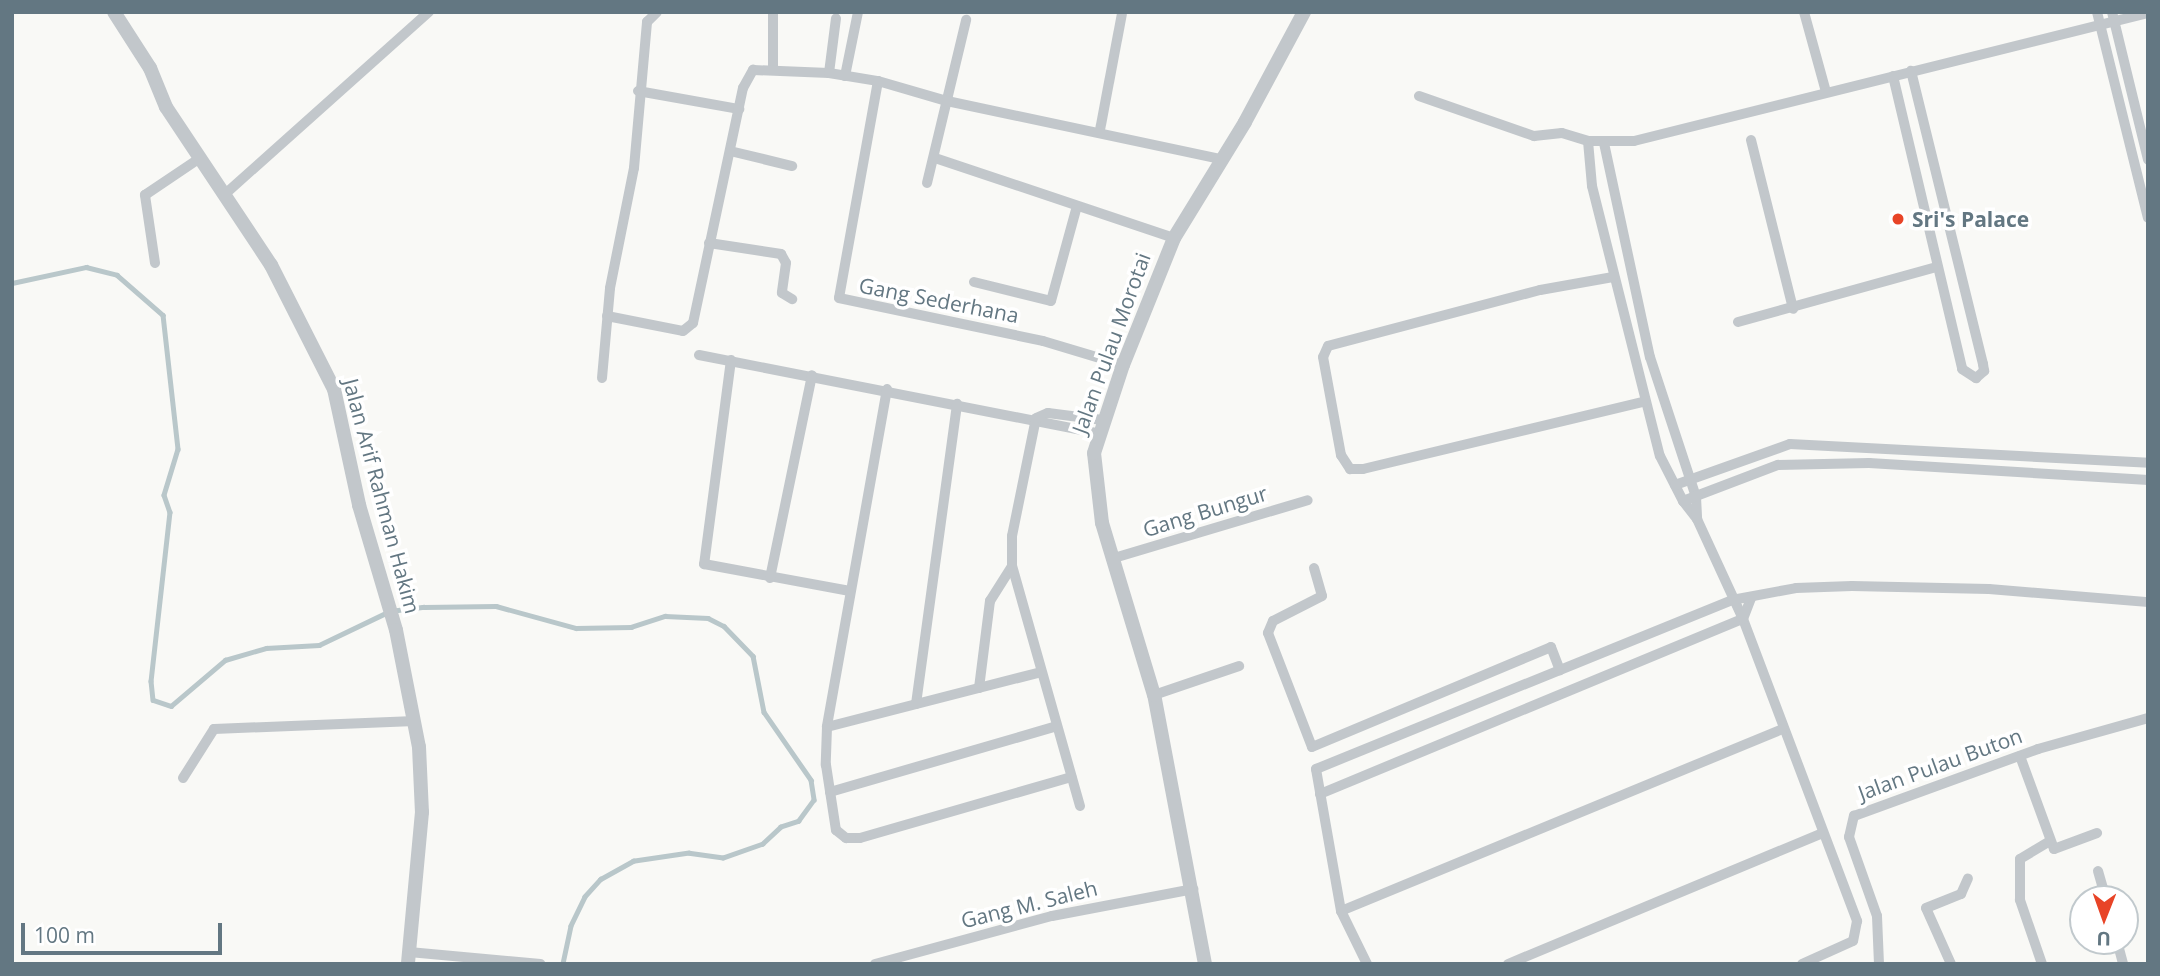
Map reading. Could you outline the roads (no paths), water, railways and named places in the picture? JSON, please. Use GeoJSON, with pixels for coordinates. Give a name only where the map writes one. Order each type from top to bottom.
{"type":"FeatureCollection","features":[{"type":"Feature","properties":{"kind":"street","name":"Jalan Arif Rahman Hakim"},"geometry":{"type":"LineString","coordinates":[[114,12],[200,158],[271,265],[334,389],[359,505],[396,630],[415,721],[422,813],[408,958]]}},
{"type":"Feature","properties":{"kind":"street"},"geometry":{"type":"LineString","coordinates":[[224,195],[429,12]]}},
{"type":"Feature","properties":{"kind":"street"},"geometry":{"type":"LineString","coordinates":[[602,378],[607,316],[634,168],[638,91],[647,22],[657,12]]}},
{"type":"Feature","properties":{"kind":"street"},"geometry":{"type":"LineString","coordinates":[[773,12],[773,70]]}},
{"type":"Feature","properties":{"kind":"street"},"geometry":{"type":"LineString","coordinates":[[845,76],[858,12]]}},
{"type":"Feature","properties":{"kind":"street","name":"Jalan Pulau Morotai"},"geometry":{"type":"LineString","coordinates":[[1205,964],[1193,889],[1154,695],[1096,488],[1100,427],[1174,238],[1284,56],[1304,12]]}},
{"type":"Feature","properties":{"kind":"street"},"geometry":{"type":"LineString","coordinates":[[1804,12],[1826,92]]}},
{"type":"Feature","properties":{"kind":"street"},"geometry":{"type":"LineString","coordinates":[[1419,96],[1534,136],[1562,133],[1604,143],[1634,141],[1893,76],[2099,18],[2148,13]]}},
{"type":"Feature","properties":{"kind":"street"},"geometry":{"type":"LineString","coordinates":[[1100,130],[1122,14]]}},
{"type":"Feature","properties":{"kind":"street"},"geometry":{"type":"LineString","coordinates":[[2113,17],[2148,160]]}},
{"type":"Feature","properties":{"kind":"street"},"geometry":{"type":"LineString","coordinates":[[829,73],[836,18]]}},
{"type":"Feature","properties":{"kind":"street"},"geometry":{"type":"LineString","coordinates":[[2099,18],[2148,218]]}},
{"type":"Feature","properties":{"kind":"street"},"geometry":{"type":"LineString","coordinates":[[927,183],[935,158],[965,20]]}},
{"type":"Feature","properties":{"kind":"street"},"geometry":{"type":"LineString","coordinates":[[607,316],[683,331],[690,328],[748,73],[773,70],[829,73],[878,81],[947,101],[1100,130],[1221,159]]}},
{"type":"Feature","properties":{"kind":"street"},"geometry":{"type":"LineString","coordinates":[[1893,76],[1962,369],[1976,378],[1984,368],[1911,71]]}},
{"type":"Feature","properties":{"kind":"street","name":"Gang Sederhana"},"geometry":{"type":"LineString","coordinates":[[878,81],[839,298],[1042,341],[1123,365]]}},
{"type":"Feature","properties":{"kind":"street"},"geometry":{"type":"LineString","coordinates":[[638,91],[738,109]]}},
{"type":"Feature","properties":{"kind":"street"},"geometry":{"type":"LineString","coordinates":[[1751,140],[1793,309]]}},
{"type":"Feature","properties":{"kind":"street"},"geometry":{"type":"LineString","coordinates":[[1588,141],[1592,186],[1643,402],[1660,456],[1682,501],[1697,519],[1743,619],[1820,834],[1853,908],[1858,932],[1843,947],[1802,964]]}},
{"type":"Feature","properties":{"kind":"street"},"geometry":{"type":"LineString","coordinates":[[1604,143],[1650,357],[1696,497],[1697,519]]}},
{"type":"Feature","properties":{"kind":"street"},"geometry":{"type":"LineString","coordinates":[[730,151],[792,166]]}},
{"type":"Feature","properties":{"kind":"street"},"geometry":{"type":"LineString","coordinates":[[155,263],[145,195],[200,158]]}},
{"type":"Feature","properties":{"kind":"street"},"geometry":{"type":"LineString","coordinates":[[935,158],[1174,238]]}},
{"type":"Feature","properties":{"kind":"street"},"geometry":{"type":"LineString","coordinates":[[974,282],[1051,301],[1077,206]]}},
{"type":"Feature","properties":{"kind":"street"},"geometry":{"type":"LineString","coordinates":[[709,243],[781,254],[786,263],[782,293],[792,299]]}},
{"type":"Feature","properties":{"kind":"street"},"geometry":{"type":"LineString","coordinates":[[1738,322],[1793,309],[1936,267]]}},
{"type":"Feature","properties":{"kind":"street"},"geometry":{"type":"LineString","coordinates":[[1614,276],[1540,290],[1328,346],[1323,357],[1340,455],[1350,470],[1363,469],[1643,402]]}},
{"type":"Feature","properties":{"kind":"street"},"geometry":{"type":"LineString","coordinates":[[699,355],[957,404],[1100,427]]}},
{"type":"Feature","properties":{"kind":"street"},"geometry":{"type":"LineString","coordinates":[[731,360],[702,559],[707,567],[849,591]]}},
{"type":"Feature","properties":{"kind":"street"},"geometry":{"type":"LineString","coordinates":[[770,578],[812,376]]}},
{"type":"Feature","properties":{"kind":"street"},"geometry":{"type":"LineString","coordinates":[[887,389],[849,591],[827,727],[830,792],[836,830],[856,839],[1071,777]]}},
{"type":"Feature","properties":{"kind":"street"},"geometry":{"type":"LineString","coordinates":[[916,704],[957,404]]}},
{"type":"Feature","properties":{"kind":"street"},"geometry":{"type":"LineString","coordinates":[[1036,418],[1012,536],[1012,566],[1080,806]]}},
{"type":"Feature","properties":{"kind":"street"},"geometry":{"type":"LineString","coordinates":[[1675,485],[1790,444],[2148,463]]}},
{"type":"Feature","properties":{"kind":"street"},"geometry":{"type":"LineString","coordinates":[[1682,501],[1778,465],[1869,463],[2148,480]]}},
{"type":"Feature","properties":{"kind":"street","name":"Gang Bungur"},"geometry":{"type":"LineString","coordinates":[[1114,558],[1308,500]]}},
{"type":"Feature","properties":{"kind":"street"},"geometry":{"type":"LineString","coordinates":[[979,688],[990,601],[1012,566]]}},
{"type":"Feature","properties":{"kind":"street"},"geometry":{"type":"LineString","coordinates":[[1314,568],[1322,596],[1273,621],[1268,633],[1312,747],[1341,911],[1367,964]]}},
{"type":"Feature","properties":{"kind":"street"},"geometry":{"type":"LineString","coordinates":[[1316,769],[1732,600],[1796,588],[1852,586],[1989,589],[2148,602]]}},
{"type":"Feature","properties":{"kind":"street"},"geometry":{"type":"LineString","coordinates":[[1320,794],[1743,619],[1751,598]]}},
{"type":"Feature","properties":{"kind":"street"},"geometry":{"type":"LineString","coordinates":[[1312,747],[1551,647],[1560,670]]}},
{"type":"Feature","properties":{"kind":"street"},"geometry":{"type":"LineString","coordinates":[[1154,695],[1239,666]]}},
{"type":"Feature","properties":{"kind":"street"},"geometry":{"type":"LineString","coordinates":[[827,727],[1041,672]]}},
{"type":"Feature","properties":{"kind":"street","name":"Jalan Pulau Buton"},"geometry":{"type":"LineString","coordinates":[[1879,964],[1877,916],[1849,837],[1851,819],[2020,756],[2148,718]]}},
{"type":"Feature","properties":{"kind":"street"},"geometry":{"type":"LineString","coordinates":[[183,778],[214,729],[415,721]]}},
{"type":"Feature","properties":{"kind":"street"},"geometry":{"type":"LineString","coordinates":[[830,792],[1057,726]]}},
{"type":"Feature","properties":{"kind":"street"},"geometry":{"type":"LineString","coordinates":[[1341,911],[1782,729]]}},
{"type":"Feature","properties":{"kind":"street"},"geometry":{"type":"LineString","coordinates":[[2020,756],[2050,841],[2058,850],[2097,833]]}},
{"type":"Feature","properties":{"kind":"street"},"geometry":{"type":"LineString","coordinates":[[1508,964],[1820,834]]}},
{"type":"Feature","properties":{"kind":"street"},"geometry":{"type":"LineString","coordinates":[[2042,964],[2020,900],[2020,859],[2050,841]]}},
{"type":"Feature","properties":{"kind":"street"},"geometry":{"type":"LineString","coordinates":[[2098,871],[2102,885]]}},
{"type":"Feature","properties":{"kind":"street"},"geometry":{"type":"LineString","coordinates":[[1951,964],[1926,908],[1961,894],[1968,878]]}},
{"type":"Feature","properties":{"kind":"street","name":"Gang M. Saleh"},"geometry":{"type":"LineString","coordinates":[[875,964],[1052,916],[1193,889]]}},
{"type":"Feature","properties":{"kind":"street"},"geometry":{"type":"LineString","coordinates":[[408,958],[540,964]]}},
{"type":"Feature","properties":{"kind":"waterway"},"geometry":{"type":"LineString","coordinates":[[12,283],[86,267],[117,275],[163,315],[178,449],[164,495],[170,512],[151,681],[153,700],[171,706],[225,660],[266,648],[319,645],[390,611],[424,607],[496,606],[576,628],[631,627],[665,616],[708,618],[724,626],[753,656],[764,712],[811,780],[814,800],[799,821],[781,827],[763,844],[723,858],[689,853],[634,861],[601,879],[585,897],[571,926],[563,964]]}},
{"type":"Feature","properties":{"kind":"place","name":"Sri's Palace"},"geometry":{"type":"Point","coordinates":[1898,219]}}]}
